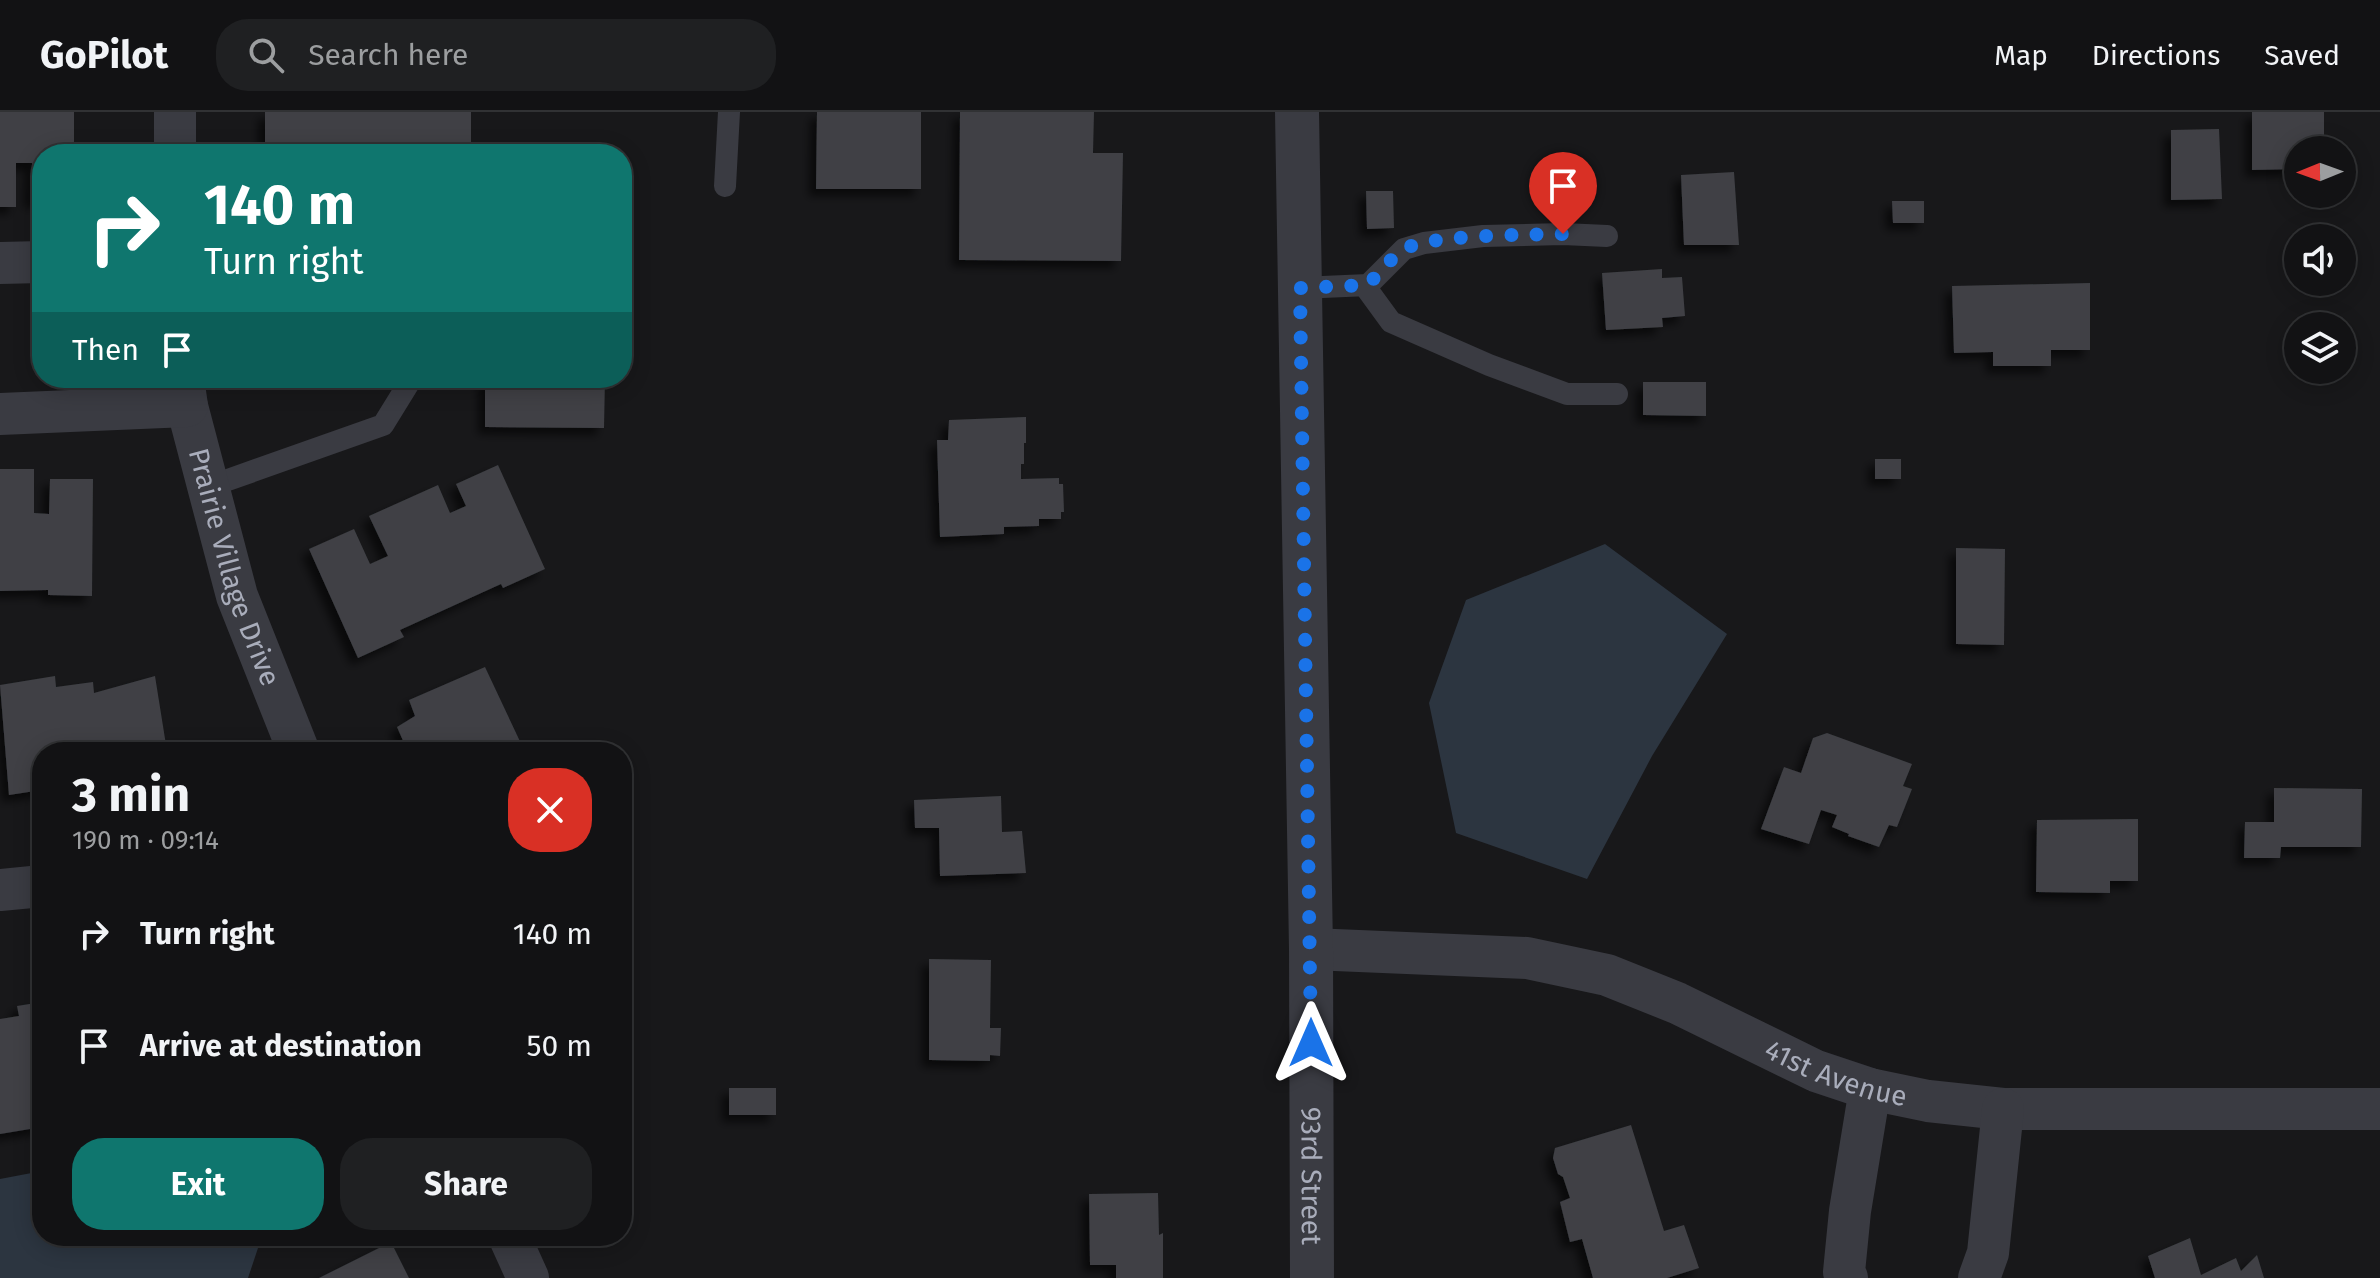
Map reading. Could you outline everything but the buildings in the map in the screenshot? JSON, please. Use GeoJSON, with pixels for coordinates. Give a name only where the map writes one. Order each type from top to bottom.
{"type":"FeatureCollection","features":[{"type":"Feature","properties":{"kind":"street"},"geometry":{"type":"LineString","coordinates":[[175,112],[175,144]]}},
{"type":"Feature","properties":{"kind":"street","name":"93rd Street"},"geometry":{"type":"LineString","coordinates":[[1297,112],[1311,949],[1312,1278]]}},
{"type":"Feature","properties":{"kind":"street"},"geometry":{"type":"LineString","coordinates":[[0,263],[32,262]]}},
{"type":"Feature","properties":{"kind":"street"},"geometry":{"type":"LineString","coordinates":[[0,414],[185,392]]}},
{"type":"Feature","properties":{"kind":"street","name":"Prairie Village Drive"},"geometry":{"type":"LineString","coordinates":[[185,392],[237,596],[295,742]]}},
{"type":"Feature","properties":{"kind":"street"},"geometry":{"type":"LineString","coordinates":[[0,890],[32,887]]}},
{"type":"Feature","properties":{"kind":"street","name":"41st Avenue"},"geometry":{"type":"LineString","coordinates":[[1311,949],[1527,958],[1607,975],[1677,1003],[1816,1071],[1870,1089],[1928,1101],[2003,1109],[2380,1109]]}},
{"type":"Feature","properties":{"kind":"street"},"geometry":{"type":"LineString","coordinates":[[1847,1278],[1844,1272],[1850,1211],[1870,1089]]}},
{"type":"Feature","properties":{"kind":"street"},"geometry":{"type":"LineString","coordinates":[[1979,1278],[1988,1253],[2003,1109]]}},
{"type":"Feature","properties":{"kind":"street"},"geometry":{"type":"LineString","coordinates":[[514,1246],[528,1278]]}},
{"type":"Feature","properties":{"kind":"lane"},"geometry":{"type":"LineString","coordinates":[[725,186],[729,112]]}},
{"type":"Feature","properties":{"kind":"lane"},"geometry":{"type":"LineString","coordinates":[[1300,288],[1368,285],[1404,249],[1424,243],[1483,236],[1607,236]]}},
{"type":"Feature","properties":{"kind":"lane"},"geometry":{"type":"LineString","coordinates":[[1364,285],[1391,322],[1489,365],[1567,394],[1617,394]]}},
{"type":"Feature","properties":{"kind":"lane"},"geometry":{"type":"LineString","coordinates":[[208,487],[383,425],[406,388]]}},
{"type":"Feature","properties":{"kind":"water"},"geometry":{"type":"Polygon","coordinates":[[[1605,544],[1727,634],[1652,756],[1587,879],[1456,833],[1429,703],[1466,600],[1605,544]]]}},
{"type":"Feature","properties":{"kind":"water"},"geometry":{"type":"Polygon","coordinates":[[[32,1173],[32,1246],[259,1246],[248,1278],[0,1278],[0,1179],[32,1173]]]}},
{"type":"Feature","properties":{"kind":"route"},"geometry":{"type":"LineString","coordinates":[[1311,1043],[1300,288],[1368,285],[1404,249],[1424,243],[1483,236],[1563,234]]}}]}
